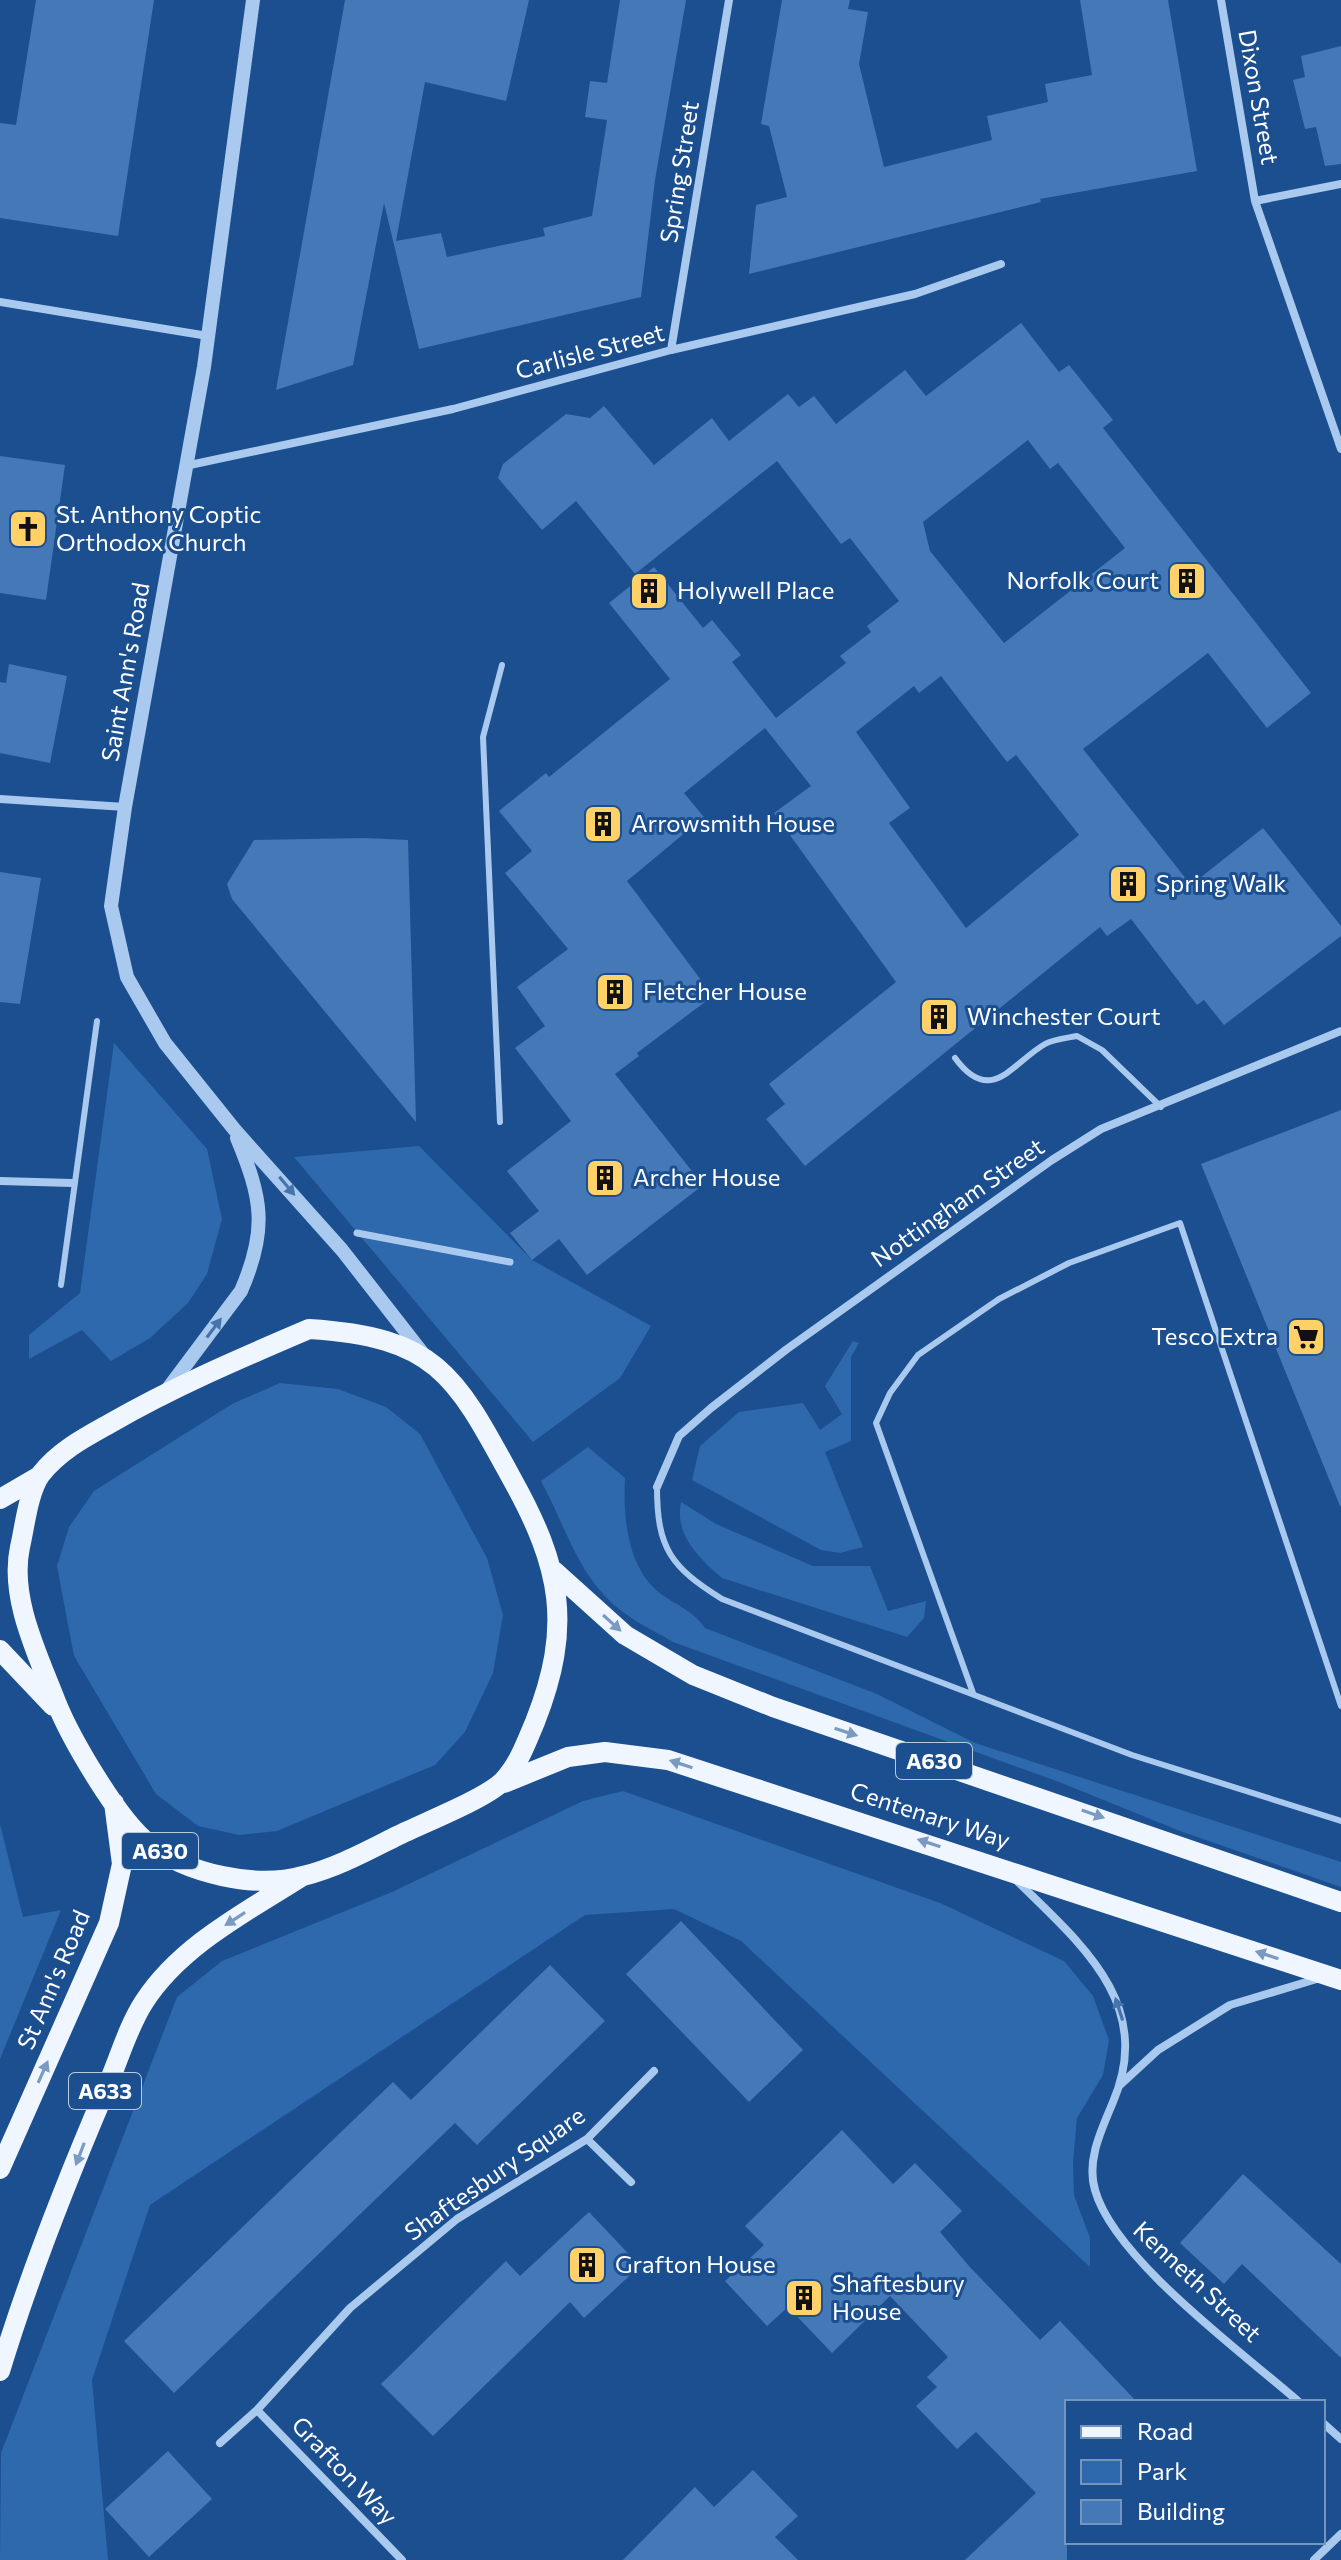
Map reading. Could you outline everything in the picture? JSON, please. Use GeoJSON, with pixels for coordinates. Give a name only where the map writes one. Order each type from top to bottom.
{"type":"FeatureCollection","features":[{"type":"Feature","properties":{"kind":"main road","name":"A630"},"geometry":{"type":"LineString","coordinates":[[0,1499],[38,1477],[66,1448],[167,1391],[309,1329],[368,1334],[424,1355],[451,1380],[473,1407],[519,1490],[554,1571],[560,1626],[546,1693],[520,1759],[500,1784],[361,1854],[301,1877],[243,1880],[186,1865],[148,1844],[114,1803],[61,1715],[27,1624],[16,1568],[38,1477]]}},
{"type":"Feature","properties":{"kind":"main road","name":"A630"},"geometry":{"type":"LineString","coordinates":[[554,1571],[625,1635],[693,1675],[773,1707],[1341,1902]]}},
{"type":"Feature","properties":{"kind":"main road","name":"A630"},"geometry":{"type":"LineString","coordinates":[[0,1650],[61,1715]]}},
{"type":"Feature","properties":{"kind":"main road","name":"Centenary Way"},"geometry":{"type":"LineString","coordinates":[[500,1784],[568,1757],[605,1752],[668,1760],[1335,1978]]}},
{"type":"Feature","properties":{"kind":"main road","name":"St Ann's Road"},"geometry":{"type":"LineString","coordinates":[[0,2169],[109,1923],[122,1864],[114,1803]]}},
{"type":"Feature","properties":{"kind":"main road","name":"A633"},"geometry":{"type":"LineString","coordinates":[[0,2371],[16,2317],[144,2002],[180,1961],[212,1934],[301,1877]]}},
{"type":"Feature","properties":{"kind":"street","name":"Saint Ann's Road"},"geometry":{"type":"LineString","coordinates":[[253,0],[208,336],[125,807],[111,906],[127,977],[165,1043],[234,1129],[342,1250],[424,1355]]}},
{"type":"Feature","properties":{"kind":"street","name":"Spring Street"},"geometry":{"type":"LineString","coordinates":[[671,350],[729,0]]}},
{"type":"Feature","properties":{"kind":"street","name":"Dixon Street"},"geometry":{"type":"LineString","coordinates":[[1221,0],[1255,201],[1341,449]]}},
{"type":"Feature","properties":{"kind":"street"},"geometry":{"type":"LineString","coordinates":[[1255,201],[1341,184]]}},
{"type":"Feature","properties":{"kind":"street","name":"Carlisle Street"},"geometry":{"type":"LineString","coordinates":[[185,466],[453,409],[671,350],[915,294],[1001,264]]}},
{"type":"Feature","properties":{"kind":"street"},"geometry":{"type":"LineString","coordinates":[[0,302],[208,336]]}},
{"type":"Feature","properties":{"kind":"street"},"geometry":{"type":"LineString","coordinates":[[0,799],[125,807]]}},
{"type":"Feature","properties":{"kind":"street","name":"Nottingham Street"},"geometry":{"type":"LineString","coordinates":[[657,1487],[679,1436],[749,1377],[1052,1160],[1101,1129],[1341,1031]]}},
{"type":"Feature","properties":{"kind":"street","name":"Saint Ann's Road"},"geometry":{"type":"LineString","coordinates":[[167,1391],[241,1291],[249,1272],[260,1226],[256,1185],[234,1129]]}},
{"type":"Feature","properties":{"kind":"street"},"geometry":{"type":"LineString","coordinates":[[0,1181],[72,1183]]}},
{"type":"Feature","properties":{"kind":"street"},"geometry":{"type":"LineString","coordinates":[[357,1233],[510,1262]]}},
{"type":"Feature","properties":{"kind":"street","name":"Kenneth Street"},"geometry":{"type":"LineString","coordinates":[[1003,1867],[1090,1953],[1111,1986],[1122,2019],[1126,2052],[1120,2086],[1093,2152],[1094,2187],[1108,2224],[1139,2262],[1297,2400]]}},
{"type":"Feature","properties":{"kind":"street","name":"Kenneth Street"},"geometry":{"type":"LineString","coordinates":[[1120,2086],[1158,2050],[1230,2005],[1335,1978]]}},
{"type":"Feature","properties":{"kind":"street","name":"Shaftesbury Square"},"geometry":{"type":"LineString","coordinates":[[220,2443],[257,2410],[350,2308],[457,2219],[587,2139],[654,2071]]}},
{"type":"Feature","properties":{"kind":"street"},"geometry":{"type":"LineString","coordinates":[[587,2139],[631,2182]]}},
{"type":"Feature","properties":{"kind":"street","name":"Grafton Way"},"geometry":{"type":"LineString","coordinates":[[257,2410],[402,2560]]}},
{"type":"Feature","properties":{"kind":"street"},"geometry":{"type":"LineString","coordinates":[[1325,2425],[1341,2439]]}},
{"type":"Feature","properties":{"kind":"street"},"geometry":{"type":"LineString","coordinates":[[1314,2560],[1341,2534]]}},
{"type":"Feature","properties":{"kind":"lane"},"geometry":{"type":"LineString","coordinates":[[500,1122],[483,737],[502,665]]}},
{"type":"Feature","properties":{"kind":"lane"},"geometry":{"type":"LineString","coordinates":[[61,1285],[72,1183],[97,1021]]}},
{"type":"Feature","properties":{"kind":"lane"},"geometry":{"type":"LineString","coordinates":[[955,1058],[963,1069],[981,1080],[998,1080],[1046,1044],[1077,1036],[1102,1050],[1161,1107]]}},
{"type":"Feature","properties":{"kind":"lane"},"geometry":{"type":"LineString","coordinates":[[973,1693],[876,1423],[890,1393],[918,1355],[999,1299],[1069,1263],[1180,1223],[1341,1706]]}},
{"type":"Feature","properties":{"kind":"lane"},"geometry":{"type":"LineString","coordinates":[[657,1487],[657,1517],[665,1547],[686,1577],[722,1599],[1132,1755],[1341,1821]]}},
{"type":"Feature","properties":{"kind":"green space"},"geometry":{"type":"Polygon","coordinates":[[[114,1043],[207,1149],[222,1219],[207,1274],[188,1303],[150,1338],[111,1361],[82,1330],[29,1359],[29,1335],[80,1293],[114,1043]]]}},
{"type":"Feature","properties":{"kind":"green space"},"geometry":{"type":"Polygon","coordinates":[[[419,1146],[532,1260],[651,1326],[620,1378],[533,1442],[294,1157],[419,1146]]]}},
{"type":"Feature","properties":{"kind":"green space"},"geometry":{"type":"Polygon","coordinates":[[[853,1341],[859,1343],[851,1357],[851,1441],[825,1452],[863,1547],[840,1553],[821,1550],[692,1480],[700,1446],[739,1412],[803,1403],[820,1430],[842,1414],[825,1386],[853,1341]]]}},
{"type":"Feature","properties":{"kind":"green space"},"geometry":{"type":"Polygon","coordinates":[[[280,1383],[338,1389],[386,1407],[420,1434],[487,1558],[503,1615],[493,1673],[465,1732],[435,1765],[277,1831],[239,1835],[198,1826],[156,1794],[74,1656],[57,1566],[69,1527],[94,1491],[232,1404],[280,1383]]]}},
{"type":"Feature","properties":{"kind":"green space"},"geometry":{"type":"Polygon","coordinates":[[[588,1447],[625,1478],[627,1525],[634,1556],[641,1570],[661,1594],[691,1613],[705,1628],[877,1694],[975,1743],[1341,1862],[1341,1887],[1180,1831],[1059,1782],[673,1642],[646,1627],[620,1610],[594,1584],[541,1481],[588,1447]]]}},
{"type":"Feature","properties":{"kind":"green space"},"geometry":{"type":"Polygon","coordinates":[[[681,1502],[716,1524],[813,1566],[870,1566],[888,1611],[926,1601],[924,1618],[907,1637],[722,1578],[705,1563],[685,1536],[681,1525],[681,1502]]]}},
{"type":"Feature","properties":{"kind":"green space"},"geometry":{"type":"Polygon","coordinates":[[[623,1791],[940,1903],[1064,1961],[1093,1996],[1109,2040],[1103,2075],[1077,2118],[1073,2162],[1074,2195],[1090,2238],[1090,2267],[741,1941],[674,1909],[585,1915],[150,2205],[92,2380],[108,2560],[0,2560],[1,2453],[177,1997],[222,1961],[392,1892],[583,1801],[623,1791]]]}},
{"type":"Feature","properties":{"kind":"green space"},"geometry":{"type":"Polygon","coordinates":[[[0,1824],[23,1917],[61,1910],[0,2059],[0,1824]]]}},
{"type":"Feature","properties":{"kind":"building"},"geometry":{"type":"Polygon","coordinates":[[[36,0],[154,0],[118,236],[0,218],[0,123],[16,125],[36,0]]]}},
{"type":"Feature","properties":{"kind":"building"},"geometry":{"type":"Polygon","coordinates":[[[345,0],[529,0],[506,101],[425,82],[396,241],[441,233],[447,257],[545,236],[543,228],[592,216],[607,120],[585,117],[590,81],[607,83],[620,0],[686,0],[655,180],[641,297],[419,349],[384,203],[353,365],[276,390],[345,0]]]}},
{"type":"Feature","properties":{"kind":"building"},"geometry":{"type":"Polygon","coordinates":[[[782,0],[850,0],[848,9],[868,12],[859,64],[884,167],[992,140],[987,116],[1048,102],[1045,84],[1092,75],[1080,0],[1168,0],[1197,171],[1040,199],[1041,202],[749,274],[756,205],[787,197],[769,126],[761,124],[782,0]]]}},
{"type":"Feature","properties":{"kind":"building"},"geometry":{"type":"Polygon","coordinates":[[[1341,46],[1341,164],[1325,166],[1316,127],[1305,129],[1293,80],[1305,77],[1301,56],[1341,46]]]}},
{"type":"Feature","properties":{"kind":"building"},"geometry":{"type":"Polygon","coordinates":[[[1021,323],[1059,372],[1069,365],[1113,420],[1103,428],[1311,693],[1267,728],[1208,653],[1083,749],[1191,885],[1263,828],[1341,926],[1341,936],[1224,1025],[1204,1000],[1197,1005],[1131,919],[1107,936],[1100,927],[805,1166],[766,1119],[785,1104],[769,1084],[896,982],[774,813],[811,786],[765,728],[684,793],[704,817],[627,881],[713,996],[637,1053],[639,1056],[615,1074],[703,1185],[587,1275],[559,1239],[532,1260],[510,1233],[539,1211],[507,1171],[571,1121],[515,1048],[545,1026],[517,987],[568,949],[505,873],[532,851],[499,811],[546,773],[549,777],[670,679],[609,603],[654,567],[703,628],[712,620],[741,655],[732,662],[776,718],[846,663],[840,656],[871,632],[867,626],[899,601],[850,538],[841,544],[777,461],[635,574],[576,501],[542,530],[498,478],[503,464],[566,414],[590,418],[604,406],[654,465],[712,418],[729,441],[788,394],[799,407],[814,396],[836,424],[905,370],[926,396],[1021,323]],[[1028,440],[923,522],[930,551],[1004,643],[1125,548],[1058,463],[1050,469],[1028,440]],[[941,676],[919,693],[914,686],[856,732],[910,808],[889,823],[966,928],[1079,835],[1016,755],[1007,762],[941,676]]]}},
{"type":"Feature","properties":{"kind":"building","name":"St. Anthony Coptic Orthodox Church"},"geometry":{"type":"Polygon","coordinates":[[[0,456],[65,465],[46,600],[0,593],[0,456]]]}},
{"type":"Feature","properties":{"kind":"building"},"geometry":{"type":"Polygon","coordinates":[[[9,664],[67,676],[50,763],[0,753],[0,682],[6,683],[9,664]]]}},
{"type":"Feature","properties":{"kind":"building"},"geometry":{"type":"Polygon","coordinates":[[[254,840],[408,840],[416,1122],[232,899],[227,884],[254,840]]]}},
{"type":"Feature","properties":{"kind":"building"},"geometry":{"type":"Polygon","coordinates":[[[0,872],[41,878],[20,1004],[0,1002],[0,872]]]}},
{"type":"Feature","properties":{"kind":"building","name":"Tesco Extra"},"geometry":{"type":"Polygon","coordinates":[[[1341,1110],[1341,1506],[1340,1506],[1201,1164],[1341,1110]]]}},
{"type":"Feature","properties":{"kind":"building"},"geometry":{"type":"Polygon","coordinates":[[[681,1921],[803,2050],[749,2102],[626,1974],[681,1921]]]}},
{"type":"Feature","properties":{"kind":"building"},"geometry":{"type":"Polygon","coordinates":[[[550,1965],[605,2021],[477,2145],[455,2123],[174,2393],[124,2341],[393,2082],[411,2100],[550,1965]]]}},
{"type":"Feature","properties":{"kind":"building","name":"Shaftesbury House"},"geometry":{"type":"Polygon","coordinates":[[[842,2130],[893,2184],[915,2163],[962,2211],[940,2232],[969,2266],[1040,2340],[1060,2321],[1135,2400],[1065,2400],[1067,2560],[965,2560],[1036,2493],[976,2432],[957,2449],[916,2406],[937,2387],[927,2377],[948,2357],[890,2296],[832,2353],[788,2307],[767,2326],[725,2281],[764,2245],[745,2226],[842,2130]]]}},
{"type":"Feature","properties":{"kind":"building"},"geometry":{"type":"Polygon","coordinates":[[[1243,2174],[1341,2264],[1341,2358],[1242,2264],[1224,2284],[1180,2243],[1243,2174]]]}},
{"type":"Feature","properties":{"kind":"building"},"geometry":{"type":"Polygon","coordinates":[[[589,2212],[640,2266],[584,2318],[570,2302],[433,2436],[381,2384],[506,2261],[520,2276],[589,2212]]]}},
{"type":"Feature","properties":{"kind":"building"},"geometry":{"type":"Polygon","coordinates":[[[168,2451],[212,2499],[149,2557],[105,2509],[168,2451]]]}},
{"type":"Feature","properties":{"kind":"building"},"geometry":{"type":"Polygon","coordinates":[[[753,2470],[798,2516],[775,2537],[798,2560],[623,2560],[695,2487],[714,2507],[753,2470]]]}},
{"type":"Feature","properties":{"kind":"place","name":"St. Anthony Coptic Orthodox Church"},"geometry":{"type":"Point","coordinates":[28,529]}},
{"type":"Feature","properties":{"kind":"place","name":"Norfolk Court"},"geometry":{"type":"Point","coordinates":[1187,581]}},
{"type":"Feature","properties":{"kind":"place","name":"Holywell Place"},"geometry":{"type":"Point","coordinates":[649,591]}},
{"type":"Feature","properties":{"kind":"place","name":"Arrowsmith House"},"geometry":{"type":"Point","coordinates":[603,824]}},
{"type":"Feature","properties":{"kind":"place","name":"Spring Walk"},"geometry":{"type":"Point","coordinates":[1128,884]}},
{"type":"Feature","properties":{"kind":"place","name":"Fletcher House"},"geometry":{"type":"Point","coordinates":[615,992]}},
{"type":"Feature","properties":{"kind":"place","name":"Winchester Court"},"geometry":{"type":"Point","coordinates":[939,1017]}},
{"type":"Feature","properties":{"kind":"place","name":"Archer House"},"geometry":{"type":"Point","coordinates":[605,1178]}},
{"type":"Feature","properties":{"kind":"place","name":"Tesco Extra"},"geometry":{"type":"Point","coordinates":[1306,1337]}},
{"type":"Feature","properties":{"kind":"place","name":"Grafton House"},"geometry":{"type":"Point","coordinates":[587,2265]}},
{"type":"Feature","properties":{"kind":"place","name":"Shaftesbury House"},"geometry":{"type":"Point","coordinates":[804,2298]}}]}
